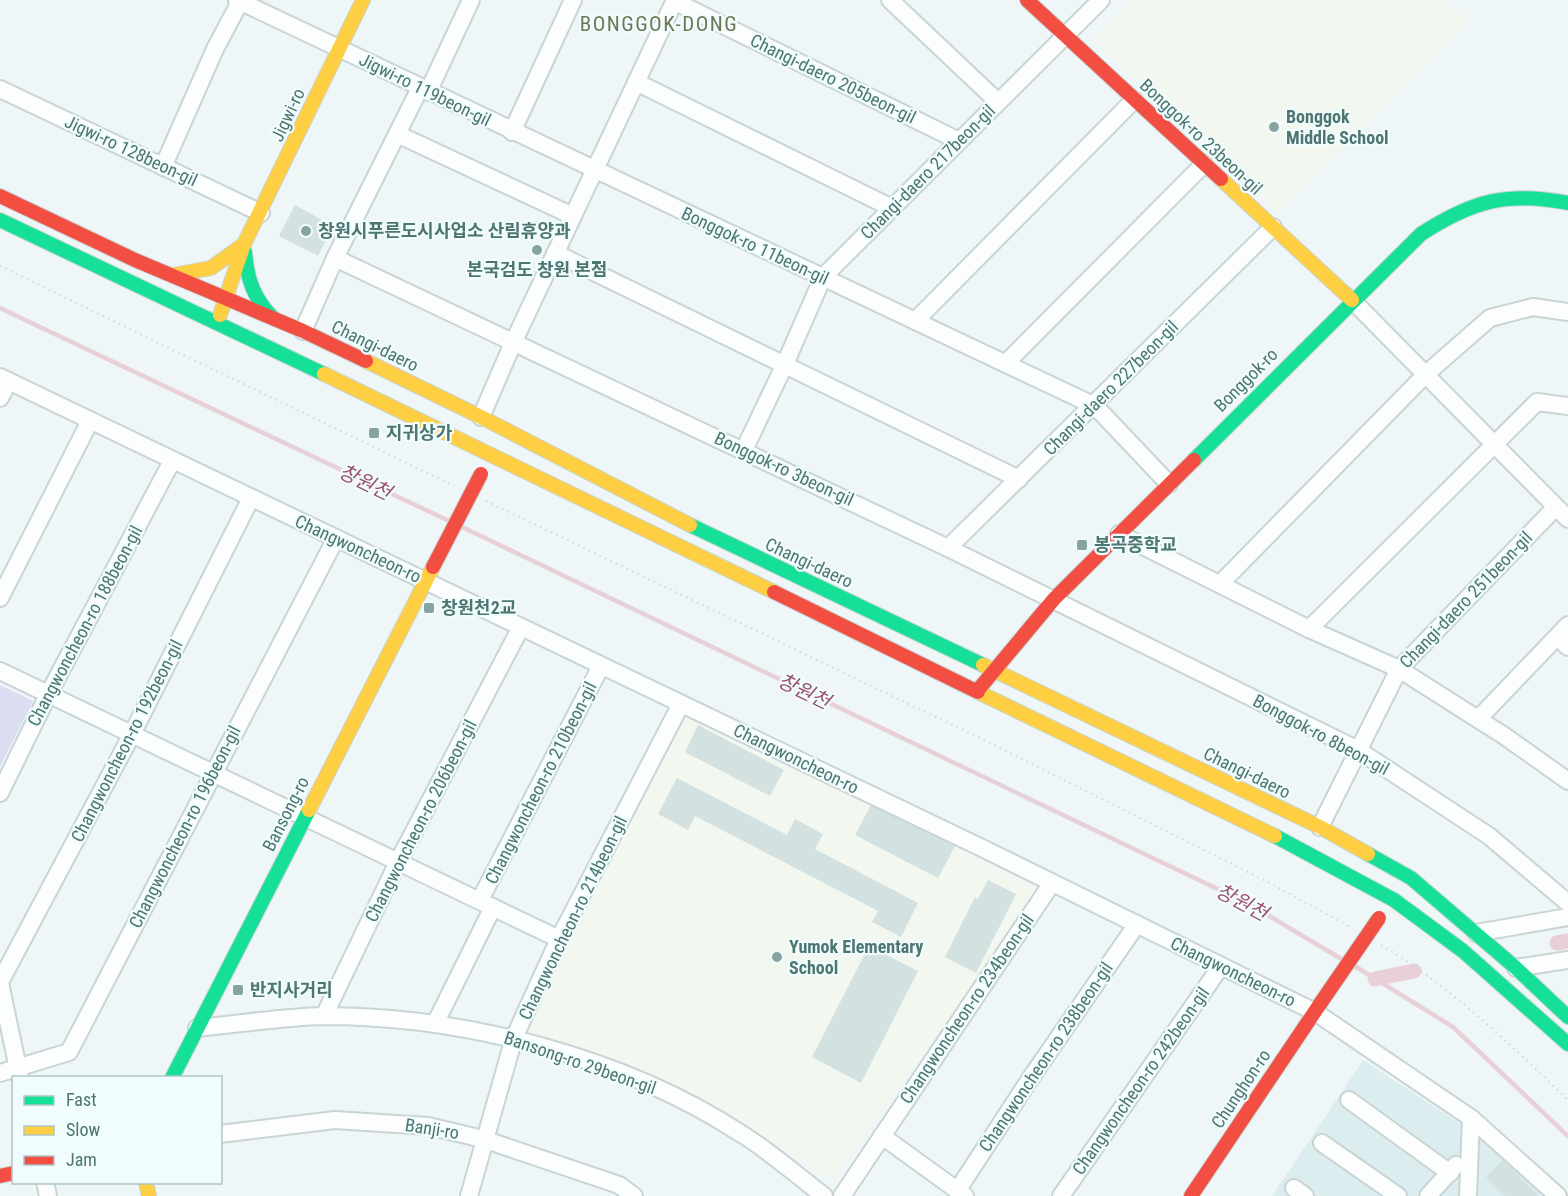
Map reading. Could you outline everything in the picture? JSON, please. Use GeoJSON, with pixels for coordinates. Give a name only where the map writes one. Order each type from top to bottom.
{"type":"FeatureCollection","features":[{"type":"Feature","properties":{"kind":"main road","name":"Jigwi-ro"},"geometry":{"type":"LineString","coordinates":[[217,322],[244,244],[363,0]]}},
{"type":"Feature","properties":{"kind":"main road","name":"Bonggok-ro 23beon-gil"},"geometry":{"type":"LineString","coordinates":[[1027,0],[1352,300]]}},
{"type":"Feature","properties":{"kind":"main road","name":"Changi-daero"},"geometry":{"type":"LineString","coordinates":[[0,196],[303,331],[481,417],[506,432],[726,544],[995,670],[1320,827],[1411,878],[1516,968],[1568,1017]]}},
{"type":"Feature","properties":{"kind":"main road","name":"Bonggok-ro"},"geometry":{"type":"LineString","coordinates":[[978,690],[1054,599],[1352,300],[1421,234],[1461,210],[1500,201],[1538,196],[1568,202]]}},
{"type":"Feature","properties":{"kind":"main road"},"geometry":{"type":"LineString","coordinates":[[0,220],[217,322],[1263,830],[1394,900],[1463,951],[1568,1044]]}},
{"type":"Feature","properties":{"kind":"main road","name":"Jigwi-ro"},"geometry":{"type":"LineString","coordinates":[[173,275],[197,273],[214,268],[244,244]]}},
{"type":"Feature","properties":{"kind":"main road"},"geometry":{"type":"LineString","coordinates":[[244,244],[252,291],[261,307],[273,318]]}},
{"type":"Feature","properties":{"kind":"main road"},"geometry":{"type":"LineString","coordinates":[[491,457],[506,432]]}},
{"type":"Feature","properties":{"kind":"main road","name":"Bansong-ro"},"geometry":{"type":"LineString","coordinates":[[173,1076],[491,457]]}},
{"type":"Feature","properties":{"kind":"main road"},"geometry":{"type":"LineString","coordinates":[[1394,900],[1411,878]]}},
{"type":"Feature","properties":{"kind":"main road","name":"Chunghon-ro"},"geometry":{"type":"LineString","coordinates":[[1191,1196],[1379,918],[1394,900]]}},
{"type":"Feature","properties":{"kind":"street","name":"Jigwi-ro 119beon-gil"},"geometry":{"type":"LineString","coordinates":[[239,0],[594,171]]}},
{"type":"Feature","properties":{"kind":"street"},"geometry":{"type":"LineString","coordinates":[[163,167],[239,0]]}},
{"type":"Feature","properties":{"kind":"street"},"geometry":{"type":"LineString","coordinates":[[303,331],[335,258],[397,134],[424,90],[471,0]]}},
{"type":"Feature","properties":{"kind":"street","name":"Jigwi-ro 119beon-gil"},"geometry":{"type":"LineString","coordinates":[[512,132],[573,0]]}},
{"type":"Feature","properties":{"kind":"street","name":"Changi-daero 217beon-gil"},"geometry":{"type":"LineString","coordinates":[[744,450],[785,364],[822,277],[1101,0]]}},
{"type":"Feature","properties":{"kind":"street","name":"Changi-daero 205beon-gil"},"geometry":{"type":"LineString","coordinates":[[481,417],[513,343],[674,1],[959,141]]}},
{"type":"Feature","properties":{"kind":"street"},"geometry":{"type":"LineString","coordinates":[[890,2],[998,102]]}},
{"type":"Feature","properties":{"kind":"street"},"geometry":{"type":"LineString","coordinates":[[636,82],[892,208]]}},
{"type":"Feature","properties":{"kind":"street","name":"Jigwi-ro 128beon-gil"},"geometry":{"type":"LineString","coordinates":[[0,89],[261,213]]}},
{"type":"Feature","properties":{"kind":"street"},"geometry":{"type":"LineString","coordinates":[[915,321],[1134,100]]}},
{"type":"Feature","properties":{"kind":"street"},"geometry":{"type":"LineString","coordinates":[[397,134],[573,216]]}},
{"type":"Feature","properties":{"kind":"street"},"geometry":{"type":"LineString","coordinates":[[1006,363],[1204,164]]}},
{"type":"Feature","properties":{"kind":"street","name":"Bonggok-ro 11beon-gil"},"geometry":{"type":"LineString","coordinates":[[594,171],[1095,406],[1169,484]]}},
{"type":"Feature","properties":{"kind":"street","name":"Changi-daero 227beon-gil"},"geometry":{"type":"LineString","coordinates":[[948,548],[1095,406],[1273,227]]}},
{"type":"Feature","properties":{"kind":"street"},"geometry":{"type":"LineString","coordinates":[[555,253],[1019,479]]}},
{"type":"Feature","properties":{"kind":"street","name":"Bonggok-ro 3beon-gil"},"geometry":{"type":"LineString","coordinates":[[335,258],[1054,599]]}},
{"type":"Feature","properties":{"kind":"street"},"geometry":{"type":"LineString","coordinates":[[1352,300],[1568,519]]}},
{"type":"Feature","properties":{"kind":"street"},"geometry":{"type":"LineString","coordinates":[[1220,584],[1426,374],[1490,318],[1533,307],[1568,312]]}},
{"type":"Feature","properties":{"kind":"street"},"geometry":{"type":"LineString","coordinates":[[0,398],[4,379]]}},
{"type":"Feature","properties":{"kind":"street","name":"Changwoncheon-ro"},"geometry":{"type":"LineString","coordinates":[[4,379],[336,538],[430,574],[522,627],[601,666],[1221,966],[1318,1007],[1471,1118],[1558,1196]]}},
{"type":"Feature","properties":{"kind":"street"},"geometry":{"type":"LineString","coordinates":[[1309,629],[1537,402],[1568,406]]}},
{"type":"Feature","properties":{"kind":"street"},"geometry":{"type":"LineString","coordinates":[[0,598],[90,421]]}},
{"type":"Feature","properties":{"kind":"street","name":"Changwoncheon-ro 188beon-gil"},"geometry":{"type":"LineString","coordinates":[[0,793],[48,695],[172,461]]}},
{"type":"Feature","properties":{"kind":"street","name":"Changwoncheon-ro 192beon-gil"},"geometry":{"type":"LineString","coordinates":[[0,982],[132,734],[251,498]]}},
{"type":"Feature","properties":{"kind":"street","name":"Changi-daero 251beon-gil"},"geometry":{"type":"LineString","coordinates":[[1320,827],[1399,669],[1555,508]]}},
{"type":"Feature","properties":{"kind":"street"},"geometry":{"type":"LineString","coordinates":[[1119,534],[1309,629],[1399,669],[1478,719],[1568,781]]}},
{"type":"Feature","properties":{"kind":"street","name":"Changwoncheon-ro 196beon-gil"},"geometry":{"type":"LineString","coordinates":[[0,1073],[19,1073],[69,1052],[336,538]]}},
{"type":"Feature","properties":{"kind":"street","name":"Bonggok-ro 8beon-gil"},"geometry":{"type":"LineString","coordinates":[[1054,599],[1358,750],[1489,836],[1568,903]]}},
{"type":"Feature","properties":{"kind":"street","name":"Changwoncheon-ro 206beon-gil"},"geometry":{"type":"LineString","coordinates":[[324,1016],[398,862],[522,627]]}},
{"type":"Feature","properties":{"kind":"street"},"geometry":{"type":"LineString","coordinates":[[1478,719],[1564,637]]}},
{"type":"Feature","properties":{"kind":"street","name":"Changwoncheon-ro 210beon-gil"},"geometry":{"type":"LineString","coordinates":[[435,1024],[487,903],[601,666]]}},
{"type":"Feature","properties":{"kind":"street"},"geometry":{"type":"LineString","coordinates":[[0,671],[559,939]]}},
{"type":"Feature","properties":{"kind":"street","name":"Changwoncheon-ro 214beon-gil"},"geometry":{"type":"LineString","coordinates":[[469,1196],[483,1139],[514,1038],[559,939],[681,704]]}},
{"type":"Feature","properties":{"kind":"street","name":"Changwoncheon-ro 234beon-gil"},"geometry":{"type":"LineString","coordinates":[[842,1196],[1052,883]]}},
{"type":"Feature","properties":{"kind":"street"},"geometry":{"type":"LineString","coordinates":[[1476,933],[1568,917]]}},
{"type":"Feature","properties":{"kind":"street","name":"Changwoncheon-ro 238beon-gil"},"geometry":{"type":"LineString","coordinates":[[961,1193],[1030,1079],[1137,924]]}},
{"type":"Feature","properties":{"kind":"street"},"geometry":{"type":"LineString","coordinates":[[1516,968],[1568,960]]}},
{"type":"Feature","properties":{"kind":"street","name":"Changwoncheon-ro 242beon-gil"},"geometry":{"type":"LineString","coordinates":[[1061,1196],[1221,966]]}},
{"type":"Feature","properties":{"kind":"street"},"geometry":{"type":"LineString","coordinates":[[0,982],[19,1073]]}},
{"type":"Feature","properties":{"kind":"street","name":"Bansong-ro 29beon-gil"},"geometry":{"type":"LineString","coordinates":[[197,1028],[324,1016],[435,1024],[514,1038],[644,1081],[740,1133],[824,1196]]}},
{"type":"Feature","properties":{"kind":"street"},"geometry":{"type":"LineString","coordinates":[[1349,1100],[1450,1173]]}},
{"type":"Feature","properties":{"kind":"street"},"geometry":{"type":"LineString","coordinates":[[1468,1196],[1471,1118]]}},
{"type":"Feature","properties":{"kind":"street","name":"Banji-ro"},"geometry":{"type":"LineString","coordinates":[[222,1134],[335,1120],[428,1126],[483,1139],[619,1185],[634,1196]]}},
{"type":"Feature","properties":{"kind":"street"},"geometry":{"type":"LineString","coordinates":[[882,1136],[961,1193]]}},
{"type":"Feature","properties":{"kind":"street"},"geometry":{"type":"LineString","coordinates":[[1322,1143],[1398,1196]]}},
{"type":"Feature","properties":{"kind":"street"},"geometry":{"type":"LineString","coordinates":[[1428,1196],[1471,1149]]}},
{"type":"Feature","properties":{"kind":"path"},"geometry":{"type":"LineString","coordinates":[[0,266],[455,486]]}},
{"type":"Feature","properties":{"kind":"path"},"geometry":{"type":"LineString","coordinates":[[485,501],[992,744],[1266,881],[1352,928]]}},
{"type":"Feature","properties":{"kind":"path"},"geometry":{"type":"LineString","coordinates":[[1380,944],[1417,966],[1514,1048],[1568,1100]]}},
{"type":"Feature","properties":{"kind":"shaded area","name":"Bonggok Middle School"},"geometry":{"type":"Polygon","coordinates":[[[1132,0],[1437,0],[1470,18],[1278,214],[1093,40],[1132,0]]]}},
{"type":"Feature","properties":{"kind":"shaded area"},"geometry":{"type":"Polygon","coordinates":[[[0,685],[33,701],[0,767],[0,685]]]}},
{"type":"Feature","properties":{"kind":"shaded area","name":"Yumok Elementary School"},"geometry":{"type":"Polygon","coordinates":[[[686,711],[1045,885],[832,1181],[705,1099],[624,1063],[525,1030],[686,711]]]}},
{"type":"Feature","properties":{"kind":"shaded area"},"geometry":{"type":"Polygon","coordinates":[[[1363,1060],[1479,1136],[1547,1196],[1272,1196],[1363,1060]]]}},
{"type":"Feature","properties":{"kind":"building","name":"창원시푸른도시사업소 산림휴양과"},"geometry":{"type":"Polygon","coordinates":[[[295,205],[333,226],[318,256],[279,236],[295,205]]]}},
{"type":"Feature","properties":{"kind":"building"},"geometry":{"type":"Polygon","coordinates":[[[698,725],[784,770],[770,796],[685,752],[698,725]]]}},
{"type":"Feature","properties":{"kind":"building"},"geometry":{"type":"Polygon","coordinates":[[[677,778],[787,835],[795,819],[823,834],[815,849],[918,903],[901,937],[872,922],[878,911],[695,816],[688,830],[658,814],[677,778]]]}},
{"type":"Feature","properties":{"kind":"building"},"geometry":{"type":"Polygon","coordinates":[[[872,803],[955,846],[938,878],[855,835],[872,803]]]}},
{"type":"Feature","properties":{"kind":"building"},"geometry":{"type":"Polygon","coordinates":[[[988,880],[1016,894],[976,973],[945,957],[975,897],[978,899],[988,880]]]}},
{"type":"Feature","properties":{"kind":"building"},"geometry":{"type":"Polygon","coordinates":[[[869,946],[918,971],[861,1083],[812,1057],[869,946]]]}},
{"type":"Feature","properties":{"kind":"building"},"geometry":{"type":"Polygon","coordinates":[[[1503,1160],[1539,1196],[1505,1196],[1486,1177],[1503,1160]]]}},
{"type":"Feature","properties":{"kind":"waterway","name":"창원천"},"geometry":{"type":"LineString","coordinates":[[0,308],[449,521]]}},
{"type":"Feature","properties":{"kind":"waterway","name":"창원천"},"geometry":{"type":"LineString","coordinates":[[462,527],[1251,905],[1343,960]]}},
{"type":"Feature","properties":{"kind":"waterway"},"geometry":{"type":"LineString","coordinates":[[1557,943],[1568,941]]}},
{"type":"Feature","properties":{"kind":"waterway","name":"창원천"},"geometry":{"type":"LineString","coordinates":[[1353,965],[1453,1027],[1568,1136]]}},
{"type":"Feature","properties":{"kind":"waterway"},"geometry":{"type":"LineString","coordinates":[[1375,979],[1414,971]]}},
{"type":"Feature","properties":{"kind":"traffic: fast"},"geometry":{"type":"LineString","coordinates":[[1194,460],[1421,234],[1457,214],[1491,202],[1526,198],[1568,203]]}},
{"type":"Feature","properties":{"kind":"traffic: fast"},"geometry":{"type":"LineString","coordinates":[[0,220],[324,374]]}},
{"type":"Feature","properties":{"kind":"traffic: fast"},"geometry":{"type":"LineString","coordinates":[[245,252],[256,296],[273,318]]}},
{"type":"Feature","properties":{"kind":"traffic: fast"},"geometry":{"type":"LineString","coordinates":[[690,525],[983,665]]}},
{"type":"Feature","properties":{"kind":"traffic: fast"},"geometry":{"type":"LineString","coordinates":[[173,1076],[309,810]]}},
{"type":"Feature","properties":{"kind":"traffic: fast"},"geometry":{"type":"LineString","coordinates":[[1275,836],[1394,900],[1463,951],[1568,1044]]}},
{"type":"Feature","properties":{"kind":"traffic: fast"},"geometry":{"type":"LineString","coordinates":[[1368,854],[1411,878],[1516,968],[1568,1017]]}},
{"type":"Feature","properties":{"kind":"traffic: slow"},"geometry":{"type":"LineString","coordinates":[[220,315],[244,244],[363,0]]}},
{"type":"Feature","properties":{"kind":"traffic: slow"},"geometry":{"type":"LineString","coordinates":[[1221,179],[1352,300]]}},
{"type":"Feature","properties":{"kind":"traffic: slow"},"geometry":{"type":"LineString","coordinates":[[173,275],[211,268],[243,245]]}},
{"type":"Feature","properties":{"kind":"traffic: slow"},"geometry":{"type":"LineString","coordinates":[[366,361],[481,417],[690,525]]}},
{"type":"Feature","properties":{"kind":"traffic: slow"},"geometry":{"type":"LineString","coordinates":[[324,374],[774,592]]}},
{"type":"Feature","properties":{"kind":"traffic: slow"},"geometry":{"type":"LineString","coordinates":[[309,810],[433,567]]}},
{"type":"Feature","properties":{"kind":"traffic: slow"},"geometry":{"type":"LineString","coordinates":[[983,665],[1320,827],[1368,854]]}},
{"type":"Feature","properties":{"kind":"traffic: slow"},"geometry":{"type":"LineString","coordinates":[[978,692],[1275,836]]}},
{"type":"Feature","properties":{"kind":"traffic: slow"},"geometry":{"type":"LineString","coordinates":[[146,1184],[149,1196]]}},
{"type":"Feature","properties":{"kind":"traffic: jam"},"geometry":{"type":"LineString","coordinates":[[1027,0],[1221,179]]}},
{"type":"Feature","properties":{"kind":"traffic: jam"},"geometry":{"type":"LineString","coordinates":[[0,196],[135,260],[303,331],[366,361]]}},
{"type":"Feature","properties":{"kind":"traffic: jam"},"geometry":{"type":"LineString","coordinates":[[978,690],[1054,599],[1194,460]]}},
{"type":"Feature","properties":{"kind":"traffic: jam"},"geometry":{"type":"LineString","coordinates":[[433,567],[481,474]]}},
{"type":"Feature","properties":{"kind":"traffic: jam"},"geometry":{"type":"LineString","coordinates":[[774,592],[978,692]]}},
{"type":"Feature","properties":{"kind":"traffic: jam"},"geometry":{"type":"LineString","coordinates":[[1322,1001],[1379,918]]}},
{"type":"Feature","properties":{"kind":"traffic: jam"},"geometry":{"type":"LineString","coordinates":[[1191,1196],[1322,1001]]}},
{"type":"Feature","properties":{"kind":"traffic: jam"},"geometry":{"type":"LineString","coordinates":[[0,1176],[12,1173]]}},
{"type":"Feature","properties":{"kind":"place","name":"Bonggok Middle School"},"geometry":{"type":"Point","coordinates":[1274,127]}},
{"type":"Feature","properties":{"kind":"place","name":"창원시푸른도시사업소 산림휴양과"},"geometry":{"type":"Point","coordinates":[306,231]}},
{"type":"Feature","properties":{"kind":"place","name":"본국검도 창원 본점"},"geometry":{"type":"Point","coordinates":[537,250]}},
{"type":"Feature","properties":{"kind":"place","name":"지귀상가"},"geometry":{"type":"Point","coordinates":[374,433]}},
{"type":"Feature","properties":{"kind":"place","name":"봉곡중학교"},"geometry":{"type":"Point","coordinates":[1082,545]}},
{"type":"Feature","properties":{"kind":"place","name":"창원천2교"},"geometry":{"type":"Point","coordinates":[429,608]}},
{"type":"Feature","properties":{"kind":"place","name":"Yumok Elementary School"},"geometry":{"type":"Point","coordinates":[777,957]}},
{"type":"Feature","properties":{"kind":"place","name":"반지사거리"},"geometry":{"type":"Point","coordinates":[238,990]}},
{"type":"Feature","properties":{"kind":"district","name":"BONGGOK-DONG"},"geometry":{"type":"Point","coordinates":[659,24]}}]}
